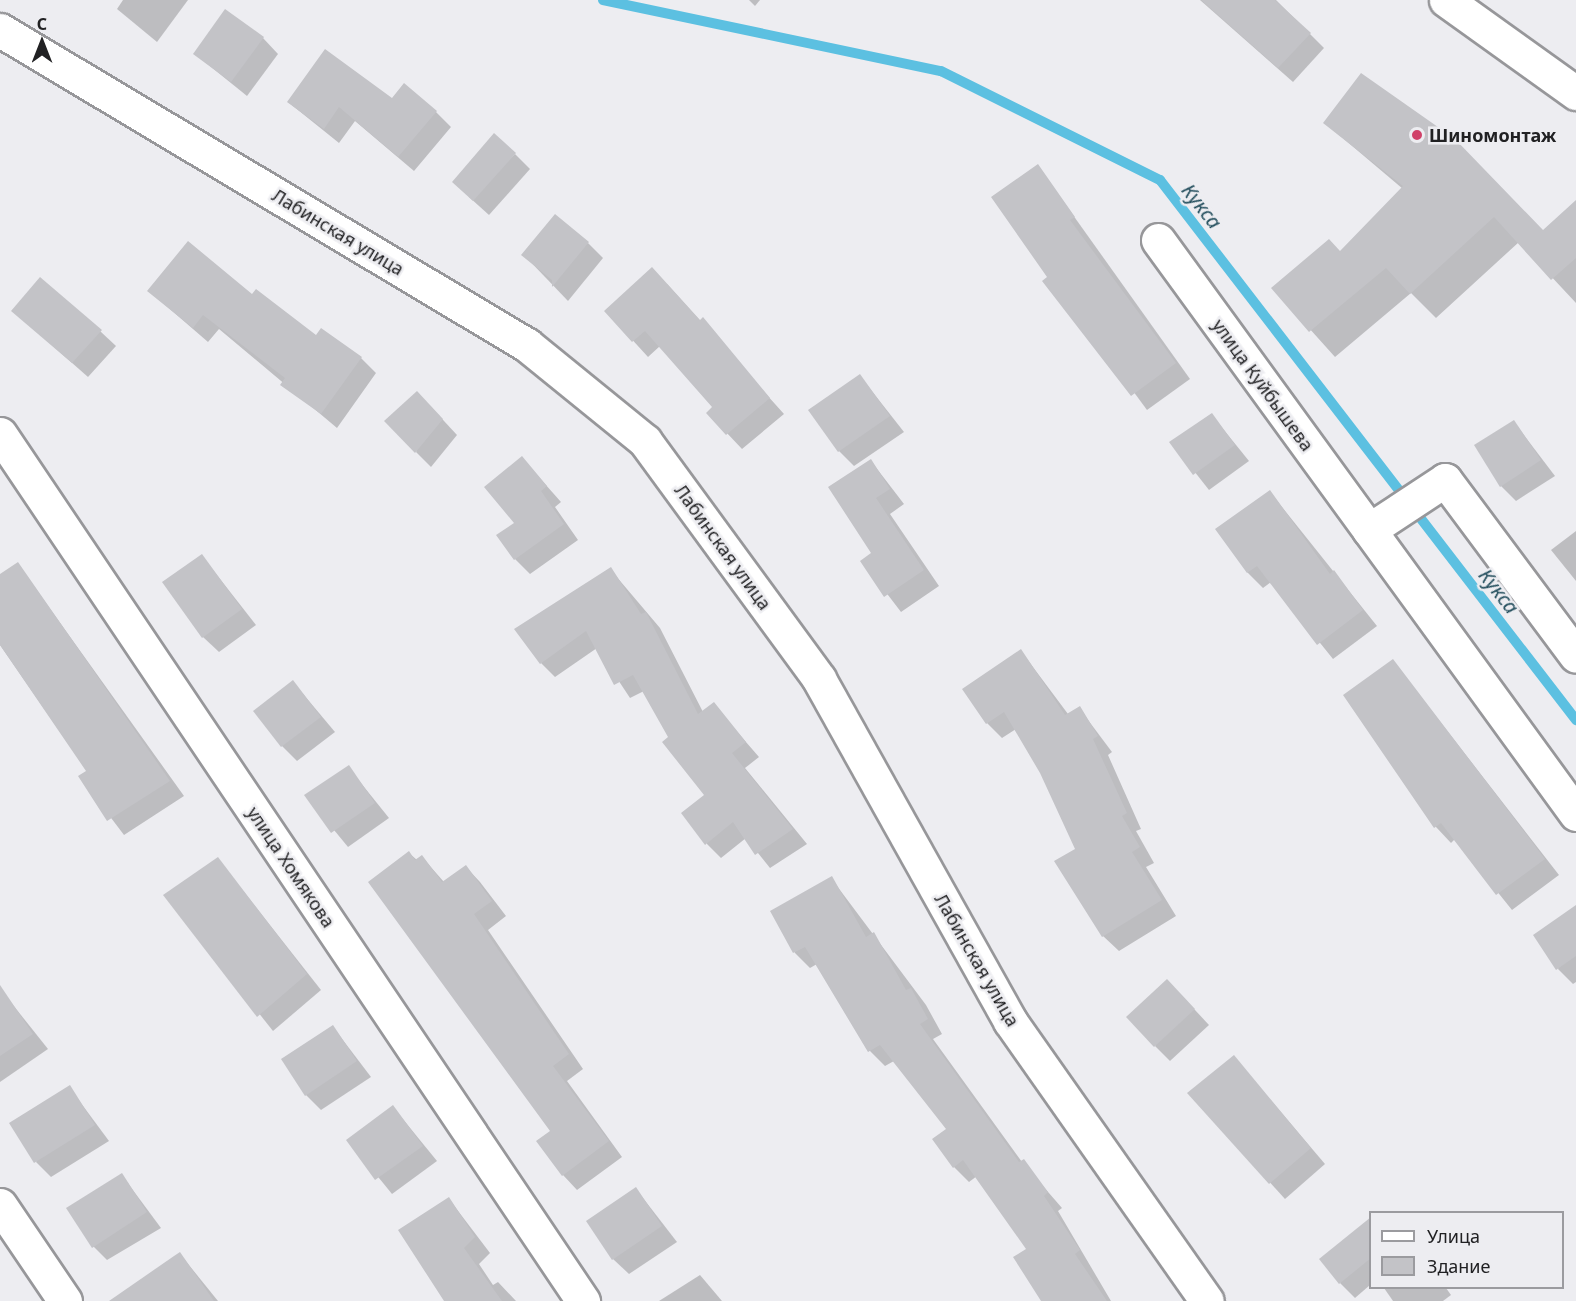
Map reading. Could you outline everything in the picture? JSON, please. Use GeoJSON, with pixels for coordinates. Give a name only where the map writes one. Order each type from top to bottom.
{"type":"FeatureCollection","features":[{"type":"Feature","properties":{"kind":"street"},"geometry":{"type":"LineString","coordinates":[[1446,0],[1576,93]]}},
{"type":"Feature","properties":{"kind":"street","name":"Лабинская улица"},"geometry":{"type":"LineString","coordinates":[[0,30],[527,345],[645,441],[819,679],[1010,1021],[1207,1301]]}},
{"type":"Feature","properties":{"kind":"street","name":"улица Куйбышева"},"geometry":{"type":"LineString","coordinates":[[1158,240],[1382,521],[1576,814]]}},
{"type":"Feature","properties":{"kind":"street","name":"улица Хомякова"},"geometry":{"type":"LineString","coordinates":[[0,434],[583,1301]]}},
{"type":"Feature","properties":{"kind":"street"},"geometry":{"type":"LineString","coordinates":[[1382,521],[1423,491],[1445,480],[1576,656]]}},
{"type":"Feature","properties":{"kind":"street"},"geometry":{"type":"LineString","coordinates":[[0,1205],[65,1301]]}},
{"type":"Feature","properties":{"kind":"building"},"geometry":{"type":"Polygon","coordinates":[[[1201,0],[1275,0],[1311,33],[1278,68],[1201,0]]]}},
{"type":"Feature","properties":{"kind":"building"},"geometry":{"type":"Polygon","coordinates":[[[225,9],[264,37],[231,82],[193,54],[225,9]]]}},
{"type":"Feature","properties":{"kind":"building"},"geometry":{"type":"Polygon","coordinates":[[[325,49],[392,98],[404,83],[437,111],[398,157],[339,107],[324,129],[287,102],[325,49]]]}},
{"type":"Feature","properties":{"kind":"building"},"geometry":{"type":"Polygon","coordinates":[[[1361,73],[1455,139],[1543,230],[1576,200],[1576,258],[1551,280],[1494,217],[1410,294],[1386,268],[1309,332],[1271,288],[1329,239],[1340,251],[1403,186],[1323,123],[1361,73]]]}},
{"type":"Feature","properties":{"kind":"building"},"geometry":{"type":"Polygon","coordinates":[[[494,133],[516,153],[473,201],[452,182],[494,133]]]}},
{"type":"Feature","properties":{"kind":"building"},"geometry":{"type":"Polygon","coordinates":[[[1038,164],[1075,217],[1070,220],[1176,363],[1131,396],[1042,281],[1047,277],[991,197],[1038,164]]]}},
{"type":"Feature","properties":{"kind":"building"},"geometry":{"type":"Polygon","coordinates":[[[555,214],[589,242],[552,287],[552,280],[521,255],[555,214]]]}},
{"type":"Feature","properties":{"kind":"building"},"geometry":{"type":"Polygon","coordinates":[[[188,241],[252,294],[256,289],[316,335],[321,328],[362,357],[321,414],[280,385],[285,378],[203,315],[193,328],[147,291],[188,241]]]}},
{"type":"Feature","properties":{"kind":"building"},"geometry":{"type":"Polygon","coordinates":[[[652,267],[700,320],[703,317],[770,398],[726,435],[706,413],[712,407],[645,331],[632,342],[604,311],[652,267]]]}},
{"type":"Feature","properties":{"kind":"building"},"geometry":{"type":"Polygon","coordinates":[[[40,277],[102,330],[72,363],[11,311],[40,277]]]}},
{"type":"Feature","properties":{"kind":"building"},"geometry":{"type":"Polygon","coordinates":[[[860,374],[890,416],[838,452],[808,410],[860,374]]]}},
{"type":"Feature","properties":{"kind":"building"},"geometry":{"type":"Polygon","coordinates":[[[417,391],[443,419],[415,453],[384,421],[417,391]]]}},
{"type":"Feature","properties":{"kind":"building"},"geometry":{"type":"Polygon","coordinates":[[[1212,413],[1235,445],[1193,475],[1169,442],[1212,413]]]}},
{"type":"Feature","properties":{"kind":"building"},"geometry":{"type":"Polygon","coordinates":[[[1514,420],[1541,460],[1500,487],[1474,445],[1514,420]]]}},
{"type":"Feature","properties":{"kind":"building"},"geometry":{"type":"Polygon","coordinates":[[[522,456],[547,486],[541,491],[564,524],[514,560],[496,535],[514,523],[484,487],[522,456]]]}},
{"type":"Feature","properties":{"kind":"building"},"geometry":{"type":"Polygon","coordinates":[[[871,459],[890,489],[876,498],[924,570],[884,597],[860,561],[871,553],[828,487],[871,459]]]}},
{"type":"Feature","properties":{"kind":"building"},"geometry":{"type":"Polygon","coordinates":[[[1270,490],[1330,574],[1334,570],[1363,610],[1317,645],[1257,566],[1247,573],[1215,529],[1270,490]]]}},
{"type":"Feature","properties":{"kind":"building"},"geometry":{"type":"Polygon","coordinates":[[[202,554],[242,609],[202,638],[162,582],[202,554]]]}},
{"type":"Feature","properties":{"kind":"building"},"geometry":{"type":"Polygon","coordinates":[[[18,562],[170,781],[107,821],[78,776],[86,771],[0,645],[0,574],[18,562]]]}},
{"type":"Feature","properties":{"kind":"building"},"geometry":{"type":"Polygon","coordinates":[[[611,567],[641,614],[646,612],[698,714],[714,702],[746,742],[732,753],[793,829],[755,855],[733,822],[705,845],[681,813],[704,795],[662,742],[668,737],[633,675],[614,685],[586,631],[540,664],[514,629],[611,567]]]}},
{"type":"Feature","properties":{"kind":"building"},"geometry":{"type":"Polygon","coordinates":[[[1021,649],[1065,715],[1080,706],[1098,736],[1093,739],[1127,813],[1122,816],[1140,847],[1132,852],[1162,900],[1102,937],[1054,861],[1075,849],[1040,773],[1004,712],[986,724],[962,689],[1021,649]]]}},
{"type":"Feature","properties":{"kind":"building"},"geometry":{"type":"Polygon","coordinates":[[[1393,659],[1545,859],[1496,895],[1441,823],[1434,828],[1343,695],[1393,659]]]}},
{"type":"Feature","properties":{"kind":"building"},"geometry":{"type":"Polygon","coordinates":[[[293,680],[321,717],[281,747],[253,711],[293,680]]]}},
{"type":"Feature","properties":{"kind":"building"},"geometry":{"type":"Polygon","coordinates":[[[349,765],[375,803],[331,833],[304,795],[349,765]]]}},
{"type":"Feature","properties":{"kind":"building"},"geometry":{"type":"Polygon","coordinates":[[[409,851],[415,860],[422,855],[442,882],[466,865],[492,901],[474,914],[569,1054],[553,1066],[609,1141],[562,1176],[536,1141],[550,1131],[368,882],[409,851]]]}},
{"type":"Feature","properties":{"kind":"building"},"geometry":{"type":"Polygon","coordinates":[[[218,857],[307,974],[257,1017],[163,895],[218,857]]]}},
{"type":"Feature","properties":{"kind":"building"},"geometry":{"type":"Polygon","coordinates":[[[832,876],[866,937],[874,932],[906,990],[911,988],[928,1019],[920,1024],[1019,1162],[1024,1159],[1048,1192],[1044,1196],[1080,1250],[1075,1254],[1107,1301],[1041,1301],[1013,1257],[1026,1249],[963,1160],[953,1168],[932,1139],[946,1129],[880,1045],[868,1052],[805,947],[793,953],[770,911],[832,876]]]}},
{"type":"Feature","properties":{"kind":"building"},"geometry":{"type":"Polygon","coordinates":[[[1576,905],[1576,956],[1556,970],[1533,935],[1576,905]]]}},
{"type":"Feature","properties":{"kind":"building"},"geometry":{"type":"Polygon","coordinates":[[[1167,979],[1195,1009],[1154,1047],[1126,1017],[1167,979]]]}},
{"type":"Feature","properties":{"kind":"building"},"geometry":{"type":"Polygon","coordinates":[[[0,985],[33,1034],[0,1056],[0,985]]]}},
{"type":"Feature","properties":{"kind":"building"},"geometry":{"type":"Polygon","coordinates":[[[333,1025],[357,1061],[305,1096],[281,1059],[333,1025]]]}},
{"type":"Feature","properties":{"kind":"building"},"geometry":{"type":"Polygon","coordinates":[[[1234,1055],[1311,1148],[1269,1184],[1187,1093],[1234,1055]]]}},
{"type":"Feature","properties":{"kind":"building"},"geometry":{"type":"Polygon","coordinates":[[[70,1085],[95,1125],[34,1163],[9,1123],[70,1085]]]}},
{"type":"Feature","properties":{"kind":"building"},"geometry":{"type":"Polygon","coordinates":[[[393,1105],[423,1146],[375,1180],[346,1140],[393,1105]]]}},
{"type":"Feature","properties":{"kind":"building"},"geometry":{"type":"Polygon","coordinates":[[[122,1173],[147,1212],[92,1248],[66,1208],[122,1173]]]}},
{"type":"Feature","properties":{"kind":"building"},"geometry":{"type":"Polygon","coordinates":[[[636,1187],[662,1226],[612,1260],[586,1221],[636,1187]]]}},
{"type":"Feature","properties":{"kind":"building"},"geometry":{"type":"Polygon","coordinates":[[[449,1197],[475,1237],[464,1248],[502,1301],[444,1301],[398,1230],[449,1197]]]}},
{"type":"Feature","properties":{"kind":"building"},"geometry":{"type":"Polygon","coordinates":[[[1369,1219],[1369,1260],[1339,1284],[1319,1259],[1369,1219]]]}},
{"type":"Feature","properties":{"kind":"building"},"geometry":{"type":"Polygon","coordinates":[[[180,1252],[214,1301],[109,1301],[174,1256],[180,1252]]]}},
{"type":"Feature","properties":{"kind":"waterway","name":"Кукса"},"geometry":{"type":"LineString","coordinates":[[603,0],[941,71],[1160,180],[1576,720]]}},
{"type":"Feature","properties":{"kind":"place","name":"Шиномонтаж"},"geometry":{"type":"Point","coordinates":[1417,135]}}]}
